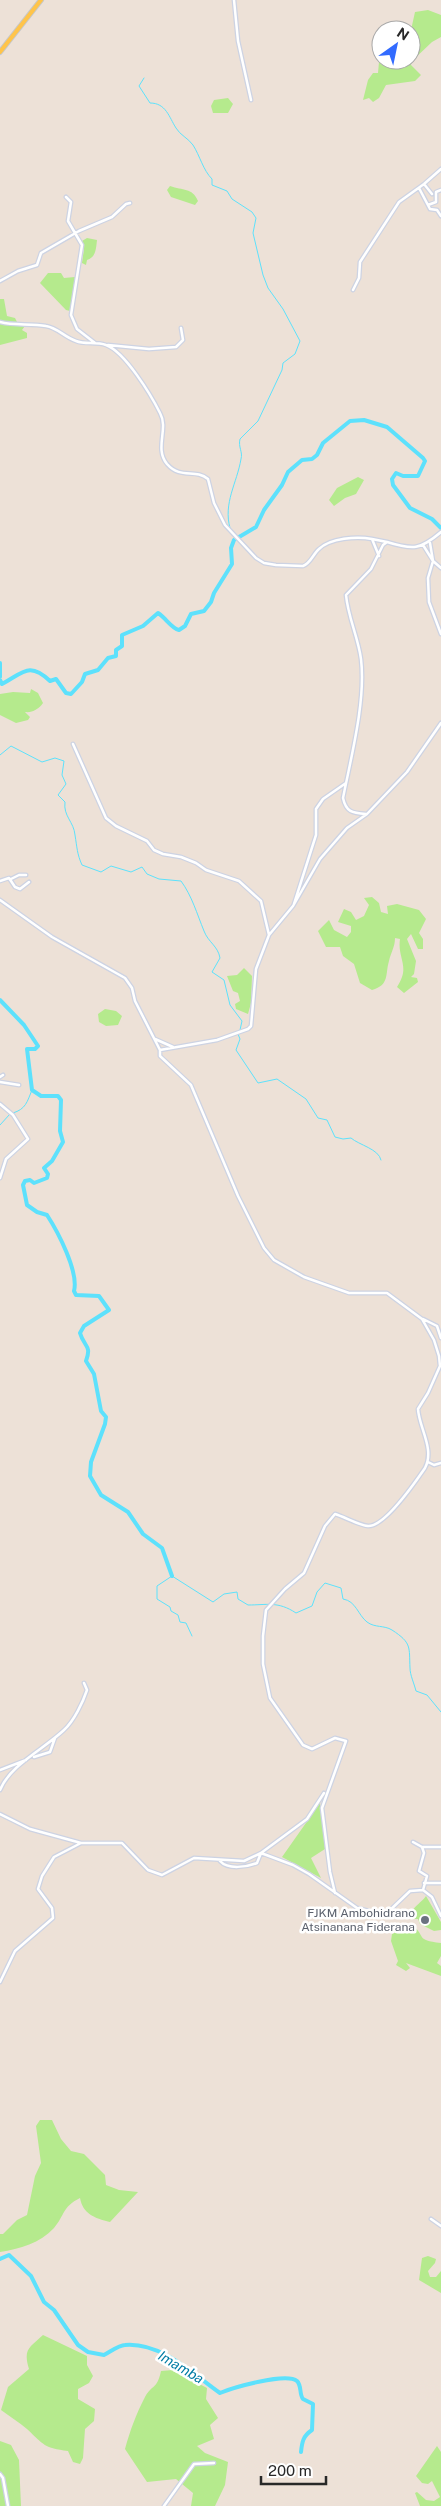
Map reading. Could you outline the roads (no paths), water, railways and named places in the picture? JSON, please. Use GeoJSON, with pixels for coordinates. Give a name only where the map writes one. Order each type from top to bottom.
{"type":"FeatureCollection","features":[{"type":"Feature","properties":{"kind":"main road"},"geometry":{"type":"LineString","coordinates":[[0,52],[41,0]]}},
{"type":"Feature","properties":{"kind":"street"},"geometry":{"type":"LineString","coordinates":[[234,0],[238,41],[251,100]]}},
{"type":"Feature","properties":{"kind":"street"},"geometry":{"type":"LineString","coordinates":[[353,290],[359,278],[360,262],[399,202],[441,169]]}},
{"type":"Feature","properties":{"kind":"street"},"geometry":{"type":"LineString","coordinates":[[424,184],[432,194]]}},
{"type":"Feature","properties":{"kind":"street"},"geometry":{"type":"LineString","coordinates":[[419,188],[430,209],[437,210],[441,216]]}},
{"type":"Feature","properties":{"kind":"street"},"geometry":{"type":"LineString","coordinates":[[428,205],[436,202],[436,192],[441,190]]}},
{"type":"Feature","properties":{"kind":"street"},"geometry":{"type":"LineString","coordinates":[[66,197],[71,202],[68,221],[82,245],[71,315],[77,329],[95,343]]}},
{"type":"Feature","properties":{"kind":"street"},"geometry":{"type":"LineString","coordinates":[[0,281],[18,271],[37,265],[42,253],[112,217],[126,204],[130,203]]}},
{"type":"Feature","properties":{"kind":"street"},"geometry":{"type":"LineString","coordinates":[[0,322],[54,327],[78,342],[149,349],[176,347],[183,340],[181,328]]}},
{"type":"Feature","properties":{"kind":"street"},"geometry":{"type":"LineString","coordinates":[[107,345],[138,376],[163,418],[161,446],[167,463],[178,472],[188,475],[197,474],[208,480],[214,503],[225,525],[264,563],[304,566],[319,548],[328,543],[359,538],[387,542],[406,548],[430,543],[440,533]]}},
{"type":"Feature","properties":{"kind":"street"},"geometry":{"type":"LineString","coordinates":[[372,539],[379,556]]}},
{"type":"Feature","properties":{"kind":"street"},"geometry":{"type":"LineString","coordinates":[[367,814],[349,812],[345,807],[343,798],[356,730],[362,677],[361,659],[347,608],[346,595],[366,576],[379,556],[383,545],[387,542]]}},
{"type":"Feature","properties":{"kind":"street"},"geometry":{"type":"LineString","coordinates":[[430,543],[433,561],[428,578],[429,602],[441,634]]}},
{"type":"Feature","properties":{"kind":"street"},"geometry":{"type":"LineString","coordinates":[[423,545],[433,561],[441,568]]}},
{"type":"Feature","properties":{"kind":"street"},"geometry":{"type":"LineString","coordinates":[[160,1050],[236,1035],[251,1026],[256,970],[269,935],[293,906],[320,859],[347,828],[367,814],[407,772],[441,723]]}},
{"type":"Feature","properties":{"kind":"street"},"geometry":{"type":"LineString","coordinates":[[73,744],[106,818],[116,826],[147,841],[154,850],[163,854],[181,857],[196,863],[206,870],[239,881],[261,901],[269,935]]}},
{"type":"Feature","properties":{"kind":"street"},"geometry":{"type":"LineString","coordinates":[[293,906],[316,835],[316,809],[323,799],[346,783]]}},
{"type":"Feature","properties":{"kind":"street"},"geometry":{"type":"LineString","coordinates":[[0,881],[19,875],[26,875]]}},
{"type":"Feature","properties":{"kind":"street"},"geometry":{"type":"LineString","coordinates":[[11,879],[15,887],[20,889],[29,882]]}},
{"type":"Feature","properties":{"kind":"street"},"geometry":{"type":"LineString","coordinates":[[0,900],[52,937],[125,978],[132,988],[135,1001],[160,1050],[160,1056],[191,1085],[238,1196],[264,1248],[274,1260],[304,1277],[348,1293],[387,1294],[422,1319],[436,1326],[441,1338]]}},
{"type":"Feature","properties":{"kind":"street"},"geometry":{"type":"LineString","coordinates":[[155,1039],[174,1047]]}},
{"type":"Feature","properties":{"kind":"street"},"geometry":{"type":"LineString","coordinates":[[0,1082],[19,1085]]}},
{"type":"Feature","properties":{"kind":"street"},"geometry":{"type":"LineString","coordinates":[[0,1104],[13,1115],[28,1139],[6,1159],[0,1178]]}},
{"type":"Feature","properties":{"kind":"street"},"geometry":{"type":"LineString","coordinates":[[0,1814],[30,1829],[81,1843],[122,1843],[148,1870],[162,1876],[194,1858],[244,1861],[261,1853],[307,1819],[327,1790],[334,1776],[346,1741],[335,1738],[312,1749],[303,1745],[270,1698],[263,1664],[263,1636],[266,1610],[271,1603],[304,1573],[325,1526],[335,1514],[367,1526],[374,1526],[395,1507],[428,1462],[428,1447],[418,1409],[428,1393],[440,1366],[439,1356],[429,1329],[422,1319]]}},
{"type":"Feature","properties":{"kind":"street"},"geometry":{"type":"LineString","coordinates":[[428,1462],[434,1464],[441,1463]]}},
{"type":"Feature","properties":{"kind":"street"},"geometry":{"type":"LineString","coordinates":[[0,1790],[7,1776],[68,1726],[88,1690],[84,1683]]}},
{"type":"Feature","properties":{"kind":"street"},"geometry":{"type":"LineString","coordinates":[[0,1770],[50,1752],[55,1737]]}},
{"type":"Feature","properties":{"kind":"street"},"geometry":{"type":"LineString","coordinates":[[327,1790],[322,1808],[330,1872],[335,1893]]}},
{"type":"Feature","properties":{"kind":"street"},"geometry":{"type":"LineString","coordinates":[[413,1842],[422,1847],[441,1847]]}},
{"type":"Feature","properties":{"kind":"street"},"geometry":{"type":"LineString","coordinates":[[0,1982],[15,1951],[53,1918],[52,1908],[38,1889],[42,1876],[54,1857],[81,1843]]}},
{"type":"Feature","properties":{"kind":"street"},"geometry":{"type":"LineString","coordinates":[[422,1847],[424,1853],[419,1871],[427,1876],[423,1890]]}},
{"type":"Feature","properties":{"kind":"street"},"geometry":{"type":"LineString","coordinates":[[220,1861],[231,1867],[252,1864],[260,1860],[261,1853]]}},
{"type":"Feature","properties":{"kind":"street"},"geometry":{"type":"LineString","coordinates":[[261,1853],[293,1865],[358,1908],[385,1915],[410,1891],[423,1890],[432,1897],[441,1916]]}},
{"type":"Feature","properties":{"kind":"street"},"geometry":{"type":"LineString","coordinates":[[424,1883],[441,1883]]}},
{"type":"Feature","properties":{"kind":"street"},"geometry":{"type":"LineString","coordinates":[[431,2219],[441,2226]]}},
{"type":"Feature","properties":{"kind":"street"},"geometry":{"type":"LineString","coordinates":[[164,2506],[194,2464],[214,2463]]}},
{"type":"Feature","properties":{"kind":"street"},"geometry":{"type":"LineString","coordinates":[[0,2474],[3,2478],[8,2506]]}},
{"type":"Feature","properties":{"kind":"waterway"},"geometry":{"type":"LineString","coordinates":[[144,78],[139,86],[150,103],[160,105],[178,130],[193,145],[212,179],[212,185],[227,191],[232,199],[252,212],[256,218],[253,233],[263,275],[268,288],[283,309],[300,341],[295,354],[283,363],[282,370],[258,421],[240,439],[241,456],[239,468],[228,510],[230,528]]}},
{"type":"Feature","properties":{"kind":"waterway"},"geometry":{"type":"LineString","coordinates":[[0,680],[2,684],[26,671],[37,671],[50,681],[56,679],[66,693],[71,694],[82,682],[85,674],[98,670],[108,658],[116,656],[116,650],[122,646],[122,635],[143,626],[158,613],[176,629],[179,630],[185,626],[191,614],[204,611],[211,602],[214,593],[232,564],[231,548],[234,540],[256,527],[264,510],[282,485],[288,472],[302,460],[312,459],[317,455],[323,443],[350,421],[364,420],[387,427],[423,458],[425,461],[418,476],[403,476],[396,473],[392,479],[393,485],[410,508],[432,519],[441,528]]}},
{"type":"Feature","properties":{"kind":"waterway"},"geometry":{"type":"LineString","coordinates":[[234,533],[237,536]]}},
{"type":"Feature","properties":{"kind":"waterway"},"geometry":{"type":"LineString","coordinates":[[0,663],[0,677]]}},
{"type":"Feature","properties":{"kind":"waterway"},"geometry":{"type":"LineString","coordinates":[[0,755],[11,746],[42,762],[55,758],[64,761],[62,775],[66,784],[58,795],[65,802],[82,865],[101,872],[111,866],[131,872],[142,867],[147,874],[159,879],[181,881],[191,899],[206,935],[219,954],[220,958],[212,972],[224,980],[230,1005],[242,1021],[240,1030]]}},
{"type":"Feature","properties":{"kind":"waterway"},"geometry":{"type":"LineString","coordinates":[[0,1000],[24,1025],[38,1046],[35,1049],[27,1049],[32,1090],[41,1096],[58,1096],[61,1100],[60,1131],[63,1142],[52,1161],[44,1168],[48,1174],[47,1178],[34,1183],[30,1180],[25,1181],[23,1185],[27,1205],[37,1212],[47,1215],[57,1231],[71,1263],[76,1295],[99,1296],[109,1310],[84,1326],[80,1333],[88,1349],[86,1361],[94,1374],[101,1411],[106,1417],[91,1462],[90,1476],[101,1495],[128,1512],[143,1534],[162,1548],[172,1576]]}},
{"type":"Feature","properties":{"kind":"waterway"},"geometry":{"type":"LineString","coordinates":[[238,1034],[240,1039],[236,1050],[258,1083],[277,1079],[306,1099],[318,1118],[327,1120],[335,1137],[351,1138],[373,1150],[381,1160]]}},
{"type":"Feature","properties":{"kind":"waterway"},"geometry":{"type":"LineString","coordinates":[[13,1113],[23,1107],[32,1090]]}},
{"type":"Feature","properties":{"kind":"waterway"},"geometry":{"type":"LineString","coordinates":[[0,1125],[10,1114]]}},
{"type":"Feature","properties":{"kind":"waterway"},"geometry":{"type":"LineString","coordinates":[[192,1636],[186,1623],[180,1622],[178,1615],[171,1611],[170,1607],[157,1599],[157,1586],[172,1576],[213,1602],[224,1594],[237,1592],[238,1599],[248,1605],[278,1605],[296,1613],[312,1606],[317,1592],[325,1583],[341,1588],[343,1599],[351,1602],[367,1622],[389,1628],[403,1638],[409,1650],[411,1673],[416,1691],[427,1695],[441,1712]]}},
{"type":"Feature","properties":{"kind":"waterway","name":"Imamba"},"geometry":{"type":"LineString","coordinates":[[0,2259],[9,2255],[31,2276],[44,2302],[54,2310],[78,2345],[88,2352],[104,2355],[123,2345],[138,2345],[151,2349],[176,2361],[220,2393],[282,2378],[297,2381],[303,2399],[313,2404],[312,2430],[304,2440],[301,2452]]}},
{"type":"Feature","properties":{"kind":"place","name":"FJKM Ambohidrano Atsinanana Fiderana"},"geometry":{"type":"Point","coordinates":[425,1920]}}]}
